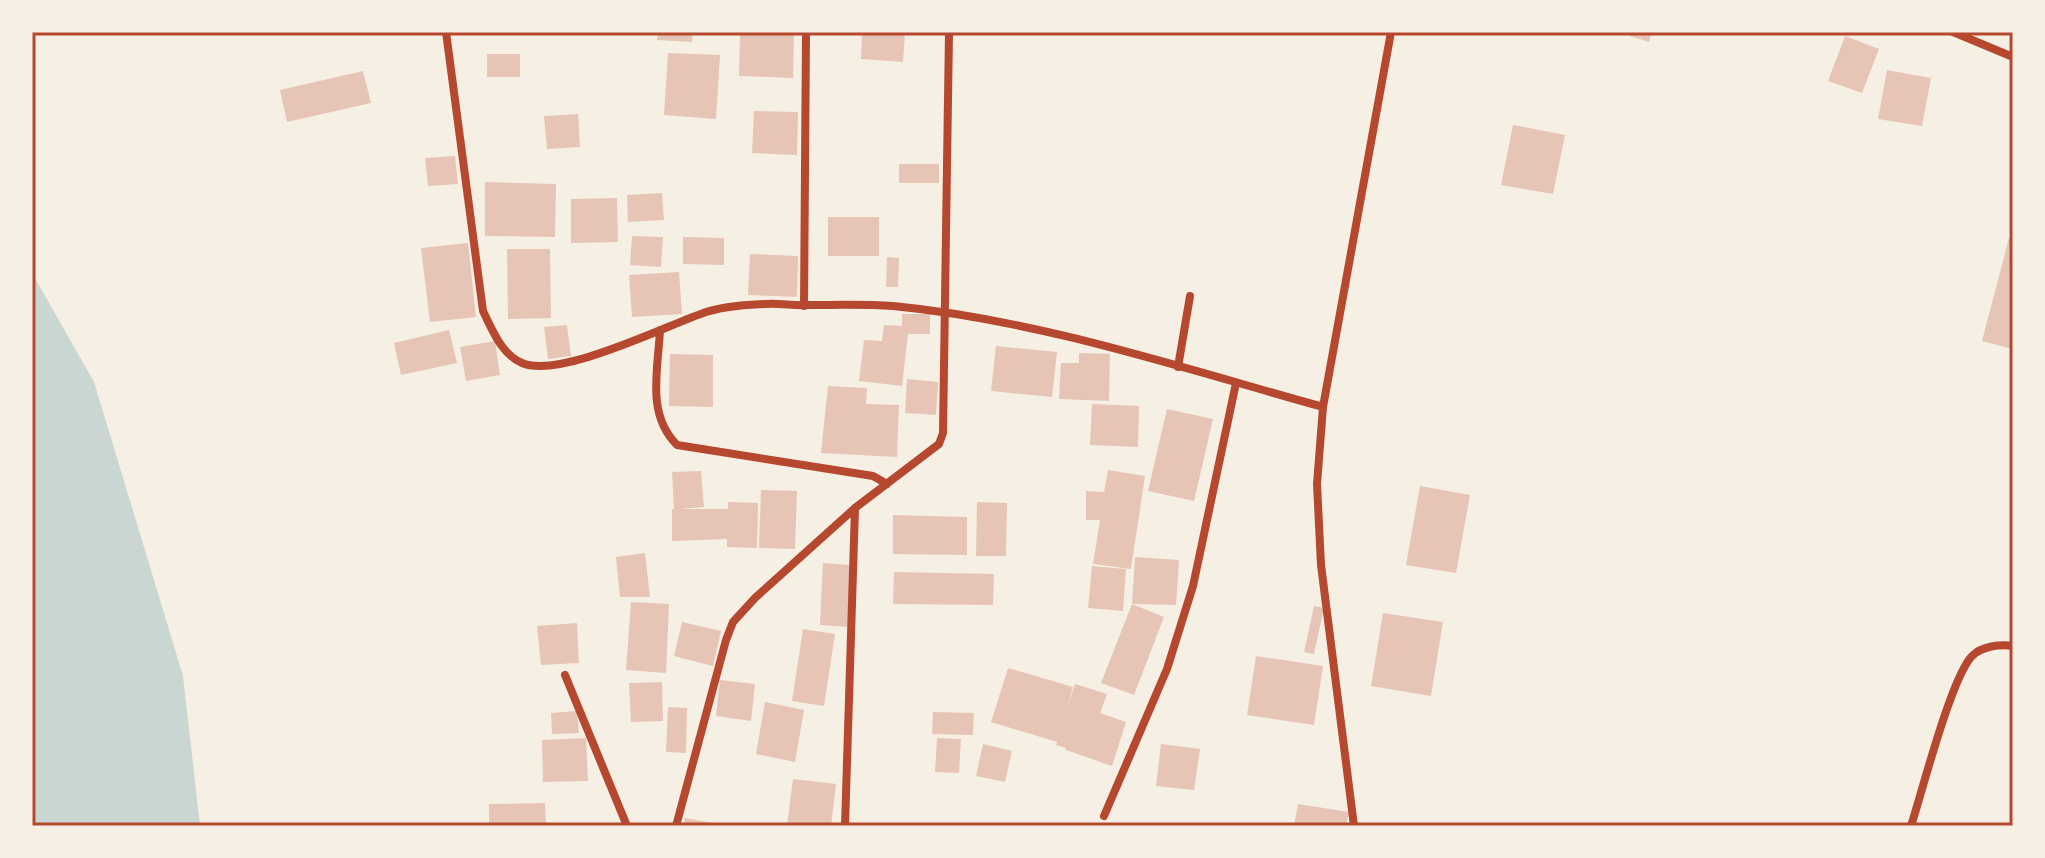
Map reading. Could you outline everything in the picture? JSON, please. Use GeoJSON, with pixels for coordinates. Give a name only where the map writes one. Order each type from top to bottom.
{"type":"FeatureCollection","features":[{"type":"Feature","properties":{"kind":"street"},"geometry":{"type":"LineString","coordinates":[[446,32],[483,311],[508,354],[523,363],[548,367],[608,350],[708,312],[733,306],[773,303],[871,305],[945,312],[1090,343],[1323,407]]}},
{"type":"Feature","properties":{"kind":"street"},"geometry":{"type":"LineString","coordinates":[[804,306],[806,32]]}},
{"type":"Feature","properties":{"kind":"street"},"geometry":{"type":"LineString","coordinates":[[676,826],[733,622],[755,598],[855,508],[939,444],[943,433],[949,32]]}},
{"type":"Feature","properties":{"kind":"street"},"geometry":{"type":"LineString","coordinates":[[1354,826],[1321,565],[1317,484],[1323,407],[1391,32]]}},
{"type":"Feature","properties":{"kind":"street"},"geometry":{"type":"LineString","coordinates":[[1953,32],[2013,57]]}},
{"type":"Feature","properties":{"kind":"street"},"geometry":{"type":"LineString","coordinates":[[1178,367],[1190,296]]}},
{"type":"Feature","properties":{"kind":"street"},"geometry":{"type":"LineString","coordinates":[[660,330],[656,410],[666,433],[677,445],[873,476],[887,484]]}},
{"type":"Feature","properties":{"kind":"street"},"geometry":{"type":"LineString","coordinates":[[1104,816],[1167,669],[1193,586],[1236,383]]}},
{"type":"Feature","properties":{"kind":"street"},"geometry":{"type":"LineString","coordinates":[[845,826],[855,508]]}},
{"type":"Feature","properties":{"kind":"street"},"geometry":{"type":"LineString","coordinates":[[1911,826],[1952,697],[1964,670],[1973,656],[1990,646],[2013,646]]}},
{"type":"Feature","properties":{"kind":"street"},"geometry":{"type":"LineString","coordinates":[[565,675],[627,826]]}},
{"type":"Feature","properties":{"kind":"shaded area"},"geometry":{"type":"Polygon","coordinates":[[[32,273],[94,382],[183,676],[200,826],[32,826],[32,273]]]}},
{"type":"Feature","properties":{"kind":"building"},"geometry":{"type":"Polygon","coordinates":[[[658,32],[693,32],[692,42],[657,40],[658,32]]]}},
{"type":"Feature","properties":{"kind":"building"},"geometry":{"type":"Polygon","coordinates":[[[740,32],[794,32],[793,78],[739,76],[740,32]]]}},
{"type":"Feature","properties":{"kind":"building"},"geometry":{"type":"Polygon","coordinates":[[[862,32],[905,32],[903,62],[861,59],[862,32]]]}},
{"type":"Feature","properties":{"kind":"building"},"geometry":{"type":"Polygon","coordinates":[[[1631,32],[1652,32],[1649,42],[1630,36],[1631,32]]]}},
{"type":"Feature","properties":{"kind":"building"},"geometry":{"type":"Polygon","coordinates":[[[1845,36],[1879,49],[1862,93],[1828,81],[1845,36]]]}},
{"type":"Feature","properties":{"kind":"building"},"geometry":{"type":"Polygon","coordinates":[[[668,53],[720,55],[716,119],[664,115],[668,53]]]}},
{"type":"Feature","properties":{"kind":"building"},"geometry":{"type":"Polygon","coordinates":[[[487,54],[520,54],[520,77],[487,77],[487,54]]]}},
{"type":"Feature","properties":{"kind":"building"},"geometry":{"type":"Polygon","coordinates":[[[1887,70],[1931,78],[1922,126],[1878,119],[1887,70]]]}},
{"type":"Feature","properties":{"kind":"building"},"geometry":{"type":"Polygon","coordinates":[[[363,71],[371,103],[287,122],[280,90],[363,71]]]}},
{"type":"Feature","properties":{"kind":"building"},"geometry":{"type":"Polygon","coordinates":[[[754,111],[798,112],[797,155],[752,153],[754,111]]]}},
{"type":"Feature","properties":{"kind":"building"},"geometry":{"type":"Polygon","coordinates":[[[578,114],[580,147],[547,149],[544,116],[578,114]]]}},
{"type":"Feature","properties":{"kind":"building"},"geometry":{"type":"Polygon","coordinates":[[[1513,125],[1565,135],[1553,194],[1501,185],[1513,125]]]}},
{"type":"Feature","properties":{"kind":"building"},"geometry":{"type":"Polygon","coordinates":[[[455,156],[458,184],[428,186],[425,158],[455,156]]]}},
{"type":"Feature","properties":{"kind":"building"},"geometry":{"type":"Polygon","coordinates":[[[899,164],[939,164],[939,183],[899,183],[899,164]]]}},
{"type":"Feature","properties":{"kind":"building"},"geometry":{"type":"Polygon","coordinates":[[[485,182],[556,184],[555,237],[485,236],[485,182]]]}},
{"type":"Feature","properties":{"kind":"building"},"geometry":{"type":"Polygon","coordinates":[[[662,193],[664,220],[628,222],[627,195],[662,193]]]}},
{"type":"Feature","properties":{"kind":"building"},"geometry":{"type":"Polygon","coordinates":[[[617,198],[618,242],[571,243],[571,199],[617,198]]]}},
{"type":"Feature","properties":{"kind":"building"},"geometry":{"type":"Polygon","coordinates":[[[828,217],[879,217],[879,256],[828,256],[828,217]]]}},
{"type":"Feature","properties":{"kind":"building"},"geometry":{"type":"Polygon","coordinates":[[[632,236],[663,237],[661,267],[630,265],[632,236]]]}},
{"type":"Feature","properties":{"kind":"building"},"geometry":{"type":"Polygon","coordinates":[[[683,237],[724,238],[724,265],[683,264],[683,237]]]}},
{"type":"Feature","properties":{"kind":"building"},"geometry":{"type":"Polygon","coordinates":[[[2009,238],[2013,239],[2013,349],[1982,341],[2009,238]]]}},
{"type":"Feature","properties":{"kind":"building"},"geometry":{"type":"Polygon","coordinates":[[[468,243],[476,317],[430,322],[421,248],[468,243]]]}},
{"type":"Feature","properties":{"kind":"building"},"geometry":{"type":"Polygon","coordinates":[[[507,249],[550,249],[551,318],[508,319],[507,249]]]}},
{"type":"Feature","properties":{"kind":"building"},"geometry":{"type":"Polygon","coordinates":[[[750,254],[798,256],[797,297],[748,295],[750,254]]]}},
{"type":"Feature","properties":{"kind":"building"},"geometry":{"type":"Polygon","coordinates":[[[887,257],[899,258],[898,287],[886,287],[887,257]]]}},
{"type":"Feature","properties":{"kind":"building"},"geometry":{"type":"Polygon","coordinates":[[[679,272],[682,314],[632,317],[629,275],[679,272]]]}},
{"type":"Feature","properties":{"kind":"building"},"geometry":{"type":"Polygon","coordinates":[[[902,314],[930,314],[930,334],[908,334],[902,386],[859,381],[864,340],[882,341],[884,325],[902,326],[902,314]]]}},
{"type":"Feature","properties":{"kind":"building"},"geometry":{"type":"Polygon","coordinates":[[[567,325],[571,356],[548,359],[544,327],[567,325]]]}},
{"type":"Feature","properties":{"kind":"building"},"geometry":{"type":"Polygon","coordinates":[[[449,330],[457,363],[401,375],[394,343],[449,330]]]}},
{"type":"Feature","properties":{"kind":"building"},"geometry":{"type":"Polygon","coordinates":[[[495,341],[500,375],[466,381],[460,347],[495,341]]]}},
{"type":"Feature","properties":{"kind":"building"},"geometry":{"type":"Polygon","coordinates":[[[996,346],[1057,352],[1052,397],[991,391],[996,346]]]}},
{"type":"Feature","properties":{"kind":"building"},"geometry":{"type":"Polygon","coordinates":[[[1079,353],[1110,354],[1109,401],[1059,399],[1061,363],[1079,363],[1079,353]]]}},
{"type":"Feature","properties":{"kind":"building"},"geometry":{"type":"Polygon","coordinates":[[[670,354],[713,355],[713,407],[669,406],[670,354]]]}},
{"type":"Feature","properties":{"kind":"building"},"geometry":{"type":"Polygon","coordinates":[[[907,379],[938,382],[936,415],[905,413],[907,379]]]}},
{"type":"Feature","properties":{"kind":"building"},"geometry":{"type":"Polygon","coordinates":[[[828,386],[867,388],[866,404],[899,405],[897,457],[821,453],[828,386]]]}},
{"type":"Feature","properties":{"kind":"building"},"geometry":{"type":"Polygon","coordinates":[[[1092,404],[1139,406],[1138,447],[1090,445],[1092,404]]]}},
{"type":"Feature","properties":{"kind":"building"},"geometry":{"type":"Polygon","coordinates":[[[1167,409],[1213,419],[1194,501],[1148,491],[1167,409]]]}},
{"type":"Feature","properties":{"kind":"building"},"geometry":{"type":"Polygon","coordinates":[[[1108,470],[1145,476],[1131,569],[1093,564],[1100,520],[1086,520],[1086,491],[1104,492],[1108,470]]]}},
{"type":"Feature","properties":{"kind":"building"},"geometry":{"type":"Polygon","coordinates":[[[701,471],[704,507],[680,509],[728,509],[728,502],[758,503],[757,548],[727,547],[727,539],[672,541],[672,472],[701,471]]]}},
{"type":"Feature","properties":{"kind":"building"},"geometry":{"type":"Polygon","coordinates":[[[1420,486],[1470,495],[1456,573],[1406,565],[1420,486]]]}},
{"type":"Feature","properties":{"kind":"building"},"geometry":{"type":"Polygon","coordinates":[[[761,490],[797,491],[795,549],[759,548],[761,490]]]}},
{"type":"Feature","properties":{"kind":"building"},"geometry":{"type":"Polygon","coordinates":[[[977,502],[1007,503],[1006,556],[976,556],[977,502]]]}},
{"type":"Feature","properties":{"kind":"building"},"geometry":{"type":"Polygon","coordinates":[[[893,515],[967,517],[967,555],[893,554],[893,515]]]}},
{"type":"Feature","properties":{"kind":"building"},"geometry":{"type":"Polygon","coordinates":[[[645,553],[650,597],[620,597],[616,557],[645,553]]]}},
{"type":"Feature","properties":{"kind":"building"},"geometry":{"type":"Polygon","coordinates":[[[1135,557],[1179,560],[1176,605],[1132,604],[1135,557]]]}},
{"type":"Feature","properties":{"kind":"building"},"geometry":{"type":"Polygon","coordinates":[[[823,563],[851,565],[848,627],[820,625],[823,563]]]}},
{"type":"Feature","properties":{"kind":"building"},"geometry":{"type":"Polygon","coordinates":[[[1092,566],[1126,569],[1123,611],[1088,608],[1092,566]]]}},
{"type":"Feature","properties":{"kind":"building"},"geometry":{"type":"Polygon","coordinates":[[[894,572],[994,574],[993,605],[893,604],[894,572]]]}},
{"type":"Feature","properties":{"kind":"building"},"geometry":{"type":"Polygon","coordinates":[[[631,602],[669,604],[666,673],[626,670],[631,602]]]}},
{"type":"Feature","properties":{"kind":"building"},"geometry":{"type":"Polygon","coordinates":[[[1132,604],[1164,617],[1134,695],[1101,683],[1132,604]]]}},
{"type":"Feature","properties":{"kind":"building"},"geometry":{"type":"Polygon","coordinates":[[[1314,606],[1324,608],[1314,654],[1304,652],[1314,606]]]}},
{"type":"Feature","properties":{"kind":"building"},"geometry":{"type":"Polygon","coordinates":[[[1383,613],[1443,622],[1431,696],[1371,686],[1383,613]]]}},
{"type":"Feature","properties":{"kind":"building"},"geometry":{"type":"Polygon","coordinates":[[[682,622],[721,631],[713,666],[674,656],[682,622]]]}},
{"type":"Feature","properties":{"kind":"building"},"geometry":{"type":"Polygon","coordinates":[[[577,623],[579,663],[541,665],[537,626],[577,623]]]}},
{"type":"Feature","properties":{"kind":"building"},"geometry":{"type":"Polygon","coordinates":[[[803,629],[835,634],[824,706],[792,701],[803,629]]]}},
{"type":"Feature","properties":{"kind":"building"},"geometry":{"type":"Polygon","coordinates":[[[1256,656],[1323,666],[1314,725],[1247,715],[1256,656]]]}},
{"type":"Feature","properties":{"kind":"building"},"geometry":{"type":"Polygon","coordinates":[[[1008,668],[1073,687],[1068,706],[1075,684],[1107,694],[1100,713],[1126,722],[1112,766],[1066,750],[1056,745],[1057,742],[991,722],[1008,668]]]}},
{"type":"Feature","properties":{"kind":"building"},"geometry":{"type":"Polygon","coordinates":[[[720,680],[755,684],[751,721],[716,716],[720,680]]]}},
{"type":"Feature","properties":{"kind":"building"},"geometry":{"type":"Polygon","coordinates":[[[662,682],[663,721],[631,722],[629,683],[662,682]]]}},
{"type":"Feature","properties":{"kind":"building"},"geometry":{"type":"Polygon","coordinates":[[[765,702],[804,710],[795,762],[756,754],[765,702]]]}},
{"type":"Feature","properties":{"kind":"building"},"geometry":{"type":"Polygon","coordinates":[[[668,707],[687,708],[686,753],[666,752],[668,707]]]}},
{"type":"Feature","properties":{"kind":"building"},"geometry":{"type":"Polygon","coordinates":[[[577,711],[579,733],[552,734],[551,713],[577,711]]]}},
{"type":"Feature","properties":{"kind":"building"},"geometry":{"type":"Polygon","coordinates":[[[933,712],[974,713],[973,735],[932,734],[933,712]]]}},
{"type":"Feature","properties":{"kind":"building"},"geometry":{"type":"Polygon","coordinates":[[[586,738],[588,781],[543,782],[542,740],[586,738]]]}},
{"type":"Feature","properties":{"kind":"building"},"geometry":{"type":"Polygon","coordinates":[[[937,738],[961,739],[959,773],[935,772],[937,738]]]}},
{"type":"Feature","properties":{"kind":"building"},"geometry":{"type":"Polygon","coordinates":[[[983,744],[1012,751],[1005,782],[976,776],[983,744]]]}},
{"type":"Feature","properties":{"kind":"building"},"geometry":{"type":"Polygon","coordinates":[[[1161,744],[1200,749],[1194,790],[1156,786],[1161,744]]]}},
{"type":"Feature","properties":{"kind":"building"},"geometry":{"type":"Polygon","coordinates":[[[793,779],[836,784],[831,826],[787,826],[793,779]]]}},
{"type":"Feature","properties":{"kind":"building"},"geometry":{"type":"Polygon","coordinates":[[[545,803],[546,826],[489,826],[489,804],[545,803]]]}},
{"type":"Feature","properties":{"kind":"building"},"geometry":{"type":"Polygon","coordinates":[[[1298,804],[1349,812],[1346,826],[1294,826],[1298,804]]]}},
{"type":"Feature","properties":{"kind":"building"},"geometry":{"type":"Polygon","coordinates":[[[685,818],[713,823],[712,826],[684,826],[685,818]]]}}]}
